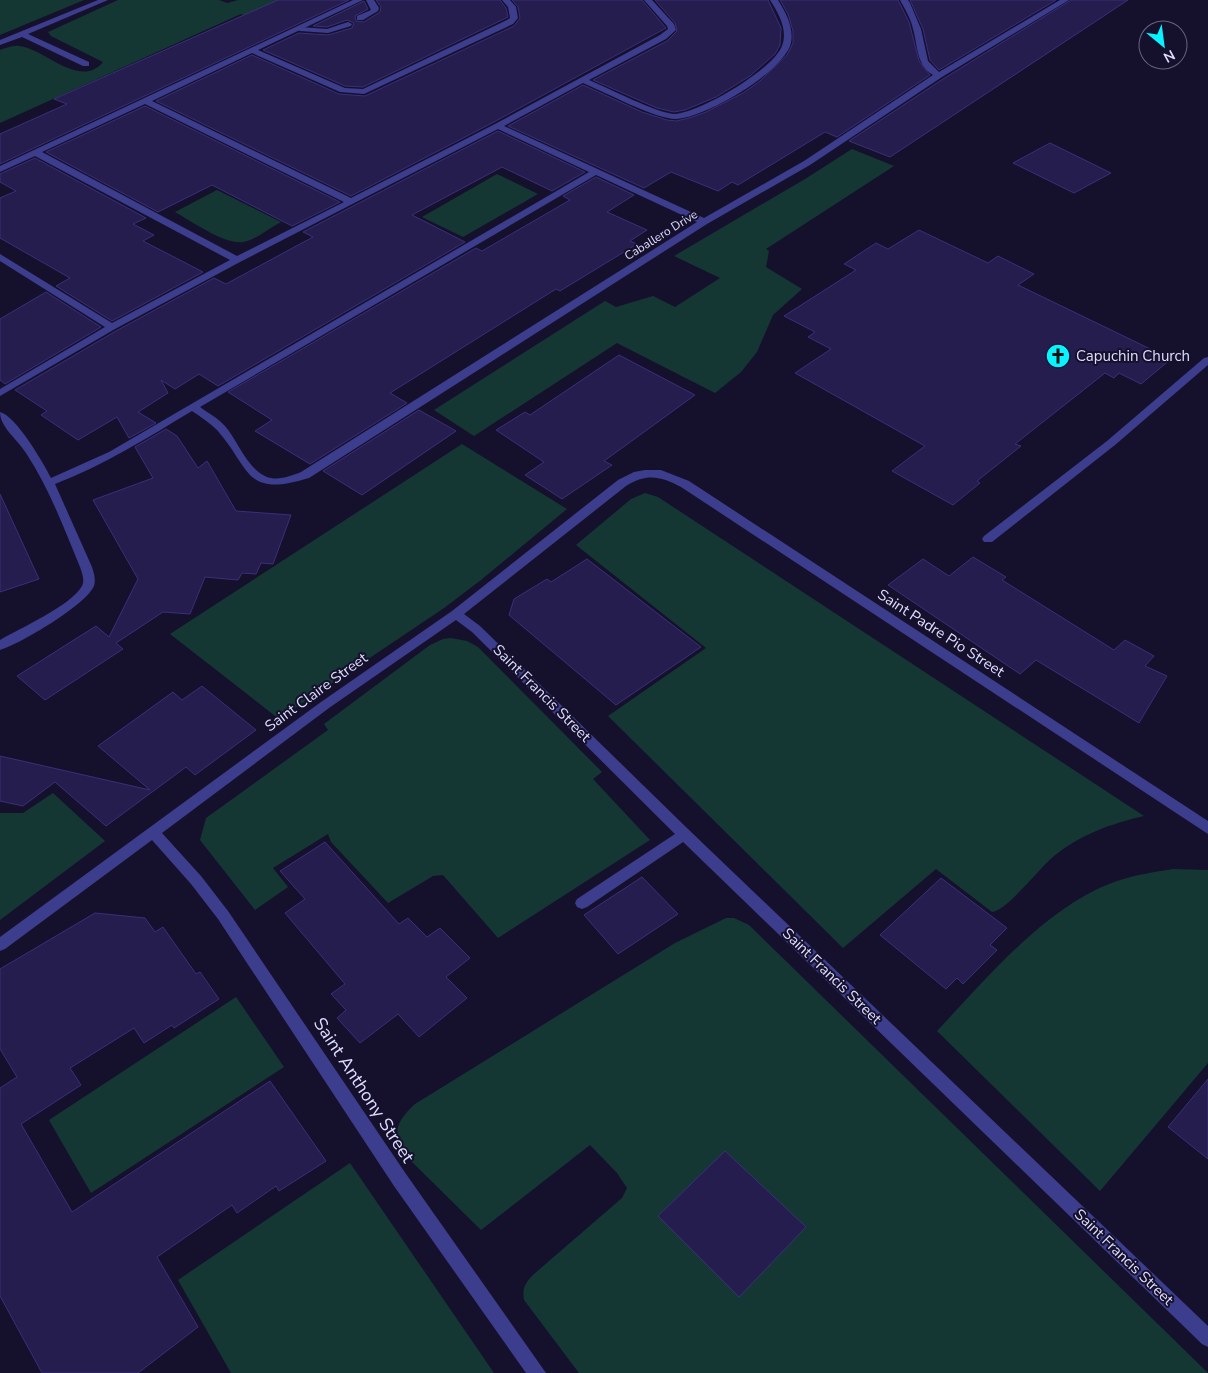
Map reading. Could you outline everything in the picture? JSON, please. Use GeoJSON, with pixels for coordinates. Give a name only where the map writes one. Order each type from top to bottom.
{"type":"FeatureCollection","features":[{"type":"Feature","properties":{"kind":"street"},"geometry":{"type":"LineString","coordinates":[[0,43],[104,0]]}},
{"type":"Feature","properties":{"kind":"street"},"geometry":{"type":"LineString","coordinates":[[0,169],[359,0]]}},
{"type":"Feature","properties":{"kind":"street"},"geometry":{"type":"LineString","coordinates":[[360,18],[374,11],[375,8],[370,0]]}},
{"type":"Feature","properties":{"kind":"street"},"geometry":{"type":"LineString","coordinates":[[253,51],[343,90],[364,92],[510,22],[514,18],[514,13],[506,0]]}},
{"type":"Feature","properties":{"kind":"street"},"geometry":{"type":"LineString","coordinates":[[0,394],[112,328],[238,260],[498,126],[663,37],[672,30],[667,20],[648,0]]}},
{"type":"Feature","properties":{"kind":"street"},"geometry":{"type":"LineString","coordinates":[[583,80],[664,114],[677,116],[690,114],[760,76],[785,50],[787,29],[782,12],[774,0]]}},
{"type":"Feature","properties":{"kind":"street"},"geometry":{"type":"LineString","coordinates":[[904,0],[916,26],[922,59],[928,68],[939,75]]}},
{"type":"Feature","properties":{"kind":"street","name":"Caballero Drive"},"geometry":{"type":"LineString","coordinates":[[194,407],[221,427],[251,472],[258,477],[268,481],[291,480],[305,475],[704,222],[807,163],[939,75],[1065,0]]}},
{"type":"Feature","properties":{"kind":"street"},"geometry":{"type":"LineString","coordinates":[[300,29],[328,31],[348,24]]}},
{"type":"Feature","properties":{"kind":"street"},"geometry":{"type":"LineString","coordinates":[[22,34],[86,64]]}},
{"type":"Feature","properties":{"kind":"street"},"geometry":{"type":"LineString","coordinates":[[146,101],[350,202]]}},
{"type":"Feature","properties":{"kind":"street"},"geometry":{"type":"LineString","coordinates":[[498,126],[704,222]]}},
{"type":"Feature","properties":{"kind":"street"},"geometry":{"type":"LineString","coordinates":[[37,152],[238,260]]}},
{"type":"Feature","properties":{"kind":"street"},"geometry":{"type":"LineString","coordinates":[[48,483],[104,458],[194,407],[313,335],[596,171]]}},
{"type":"Feature","properties":{"kind":"street"},"geometry":{"type":"LineString","coordinates":[[0,257],[112,328]]}},
{"type":"Feature","properties":{"kind":"street"},"geometry":{"type":"LineString","coordinates":[[988,539],[1111,443],[1208,360]]}},
{"type":"Feature","properties":{"kind":"street"},"geometry":{"type":"LineString","coordinates":[[0,415],[29,448],[48,483],[89,577],[88,586],[71,604],[0,646]]}},
{"type":"Feature","properties":{"kind":"street","name":"Saint Claire Street"},"geometry":{"type":"LineString","coordinates":[[0,945],[325,705],[456,614],[622,483],[636,475],[653,472]]}},
{"type":"Feature","properties":{"kind":"street","name":"Saint Padre Pio Street"},"geometry":{"type":"LineString","coordinates":[[653,472],[671,476],[684,484],[1208,828]]}},
{"type":"Feature","properties":{"kind":"street","name":"Saint Francis Street"},"geometry":{"type":"LineString","coordinates":[[456,614],[476,629],[684,834],[1208,1338]]}},
{"type":"Feature","properties":{"kind":"street","name":"Saint Anthony Street"},"geometry":{"type":"LineString","coordinates":[[153,832],[190,873],[223,915],[380,1151],[538,1373]]}},
{"type":"Feature","properties":{"kind":"street"},"geometry":{"type":"LineString","coordinates":[[582,903],[684,834]]}},
{"type":"Feature","properties":{"kind":"green space"},"geometry":{"type":"Polygon","coordinates":[[[0,0],[84,0],[0,35],[0,0]]]}},
{"type":"Feature","properties":{"kind":"green space"},"geometry":{"type":"Polygon","coordinates":[[[118,0],[219,0],[227,3],[238,0],[282,0],[246,16],[241,14],[0,123],[0,50],[12,46],[29,48],[73,70],[84,72],[94,69],[103,62],[51,36],[48,32],[118,0]]]}},
{"type":"Feature","properties":{"kind":"green space"},"geometry":{"type":"Polygon","coordinates":[[[852,149],[894,166],[766,249],[769,251],[766,267],[802,289],[773,315],[757,352],[741,372],[715,393],[617,343],[474,436],[434,410],[605,301],[616,307],[653,296],[675,307],[720,278],[674,256],[852,149]]]}},
{"type":"Feature","properties":{"kind":"green space"},"geometry":{"type":"Polygon","coordinates":[[[497,174],[538,194],[463,237],[422,217],[497,174]]]}},
{"type":"Feature","properties":{"kind":"green space"},"geometry":{"type":"Polygon","coordinates":[[[217,190],[281,222],[253,239],[236,242],[208,232],[175,212],[217,190]]]}},
{"type":"Feature","properties":{"kind":"green space"},"geometry":{"type":"Polygon","coordinates":[[[462,444],[567,509],[444,608],[279,719],[170,634],[462,444]]]}},
{"type":"Feature","properties":{"kind":"green space"},"geometry":{"type":"Polygon","coordinates":[[[645,493],[658,497],[1144,816],[1108,826],[1065,848],[1054,856],[1015,897],[998,910],[992,912],[936,869],[843,948],[608,716],[706,648],[576,545],[631,499],[645,493]]]}},
{"type":"Feature","properties":{"kind":"green space"},"geometry":{"type":"Polygon","coordinates":[[[451,638],[467,641],[478,647],[602,772],[593,779],[650,840],[498,938],[443,875],[433,876],[388,903],[331,842],[328,834],[273,868],[288,887],[255,910],[200,840],[206,818],[328,730],[324,724],[430,645],[443,639],[451,638]]]}},
{"type":"Feature","properties":{"kind":"green space"},"geometry":{"type":"Polygon","coordinates":[[[53,793],[105,841],[0,920],[0,813],[23,813],[53,793]]]}},
{"type":"Feature","properties":{"kind":"green space"},"geometry":{"type":"Polygon","coordinates":[[[1173,869],[1208,870],[1208,1063],[1100,1191],[937,1031],[997,967],[1042,925],[1066,907],[1091,892],[1117,881],[1173,869]]]}},
{"type":"Feature","properties":{"kind":"green space"},"geometry":{"type":"Polygon","coordinates":[[[726,918],[734,918],[749,925],[1208,1373],[579,1373],[524,1300],[523,1292],[526,1283],[534,1274],[622,1198],[627,1188],[617,1173],[590,1145],[481,1230],[408,1158],[399,1142],[399,1123],[415,1104],[675,943],[726,918]]]}},
{"type":"Feature","properties":{"kind":"green space"},"geometry":{"type":"Polygon","coordinates":[[[236,997],[284,1067],[91,1193],[49,1120],[236,997]]]}},
{"type":"Feature","properties":{"kind":"green space"},"geometry":{"type":"Polygon","coordinates":[[[350,1163],[494,1373],[231,1373],[178,1280],[350,1163]]]}},
{"type":"Feature","properties":{"kind":"building"},"geometry":{"type":"Polygon","coordinates":[[[278,0],[349,0],[0,164],[0,134],[67,104],[54,99],[278,0]]]}},
{"type":"Feature","properties":{"kind":"building"},"geometry":{"type":"Polygon","coordinates":[[[376,0],[500,0],[506,8],[508,17],[363,87],[345,86],[263,50],[299,33],[328,35],[352,28],[354,23],[347,20],[327,27],[313,26],[364,1],[368,9],[355,16],[356,21],[364,22],[380,12],[381,7],[376,0]]]}},
{"type":"Feature","properties":{"kind":"building"},"geometry":{"type":"Polygon","coordinates":[[[512,0],[642,0],[666,28],[494,122],[351,196],[156,101],[252,55],[339,94],[365,96],[514,26],[520,18],[518,7],[512,0]]]}},
{"type":"Feature","properties":{"kind":"building"},"geometry":{"type":"Polygon","coordinates":[[[655,0],[768,0],[781,28],[780,45],[775,54],[750,76],[716,97],[685,110],[674,112],[657,108],[593,80],[667,41],[677,31],[675,23],[655,0]]]}},
{"type":"Feature","properties":{"kind":"building"},"geometry":{"type":"Polygon","coordinates":[[[780,0],[898,0],[909,22],[919,61],[930,75],[837,137],[825,132],[738,185],[732,182],[718,191],[671,172],[644,188],[508,126],[583,85],[642,112],[667,120],[676,121],[706,112],[743,93],[760,81],[787,55],[793,43],[793,31],[788,14],[780,0]]]}},
{"type":"Feature","properties":{"kind":"building"},"geometry":{"type":"Polygon","coordinates":[[[910,0],[1056,0],[939,70],[930,60],[923,29],[910,0]]]}},
{"type":"Feature","properties":{"kind":"building"},"geometry":{"type":"Polygon","coordinates":[[[1071,0],[1128,0],[890,157],[849,141],[943,79],[1071,0]]]}},
{"type":"Feature","properties":{"kind":"building"},"geometry":{"type":"Polygon","coordinates":[[[145,106],[340,202],[292,226],[212,185],[158,212],[46,152],[145,106]]]}},
{"type":"Feature","properties":{"kind":"building"},"geometry":{"type":"Polygon","coordinates":[[[498,131],[585,172],[552,191],[502,167],[412,215],[465,242],[218,386],[199,374],[175,389],[161,380],[168,393],[138,412],[156,423],[129,438],[117,417],[78,440],[41,415],[47,411],[15,390],[116,331],[214,278],[226,284],[313,237],[303,232],[498,131]]]}},
{"type":"Feature","properties":{"kind":"building"},"geometry":{"type":"Polygon","coordinates":[[[1050,143],[1111,173],[1074,193],[1013,163],[1050,143]]]}},
{"type":"Feature","properties":{"kind":"building"},"geometry":{"type":"Polygon","coordinates":[[[35,158],[146,218],[133,224],[154,235],[143,241],[203,272],[112,321],[56,286],[70,278],[0,238],[0,198],[16,191],[0,182],[0,174],[35,158]]]}},
{"type":"Feature","properties":{"kind":"building"},"geometry":{"type":"Polygon","coordinates":[[[596,177],[634,195],[607,212],[647,230],[630,241],[637,244],[560,291],[556,289],[390,393],[407,403],[310,464],[255,431],[272,420],[228,392],[476,248],[482,251],[570,200],[563,196],[596,177]]]}},
{"type":"Feature","properties":{"kind":"building","name":"Capuchin Church"},"geometry":{"type":"Polygon","coordinates":[[[919,230],[988,263],[998,256],[1034,274],[1018,285],[1171,359],[1141,384],[1119,373],[1114,378],[1105,373],[1015,444],[1021,446],[977,481],[980,483],[953,505],[892,471],[925,446],[795,373],[831,349],[808,337],[815,332],[784,316],[856,270],[844,264],[876,243],[888,249],[919,230]]]}},
{"type":"Feature","properties":{"kind":"building"},"geometry":{"type":"Polygon","coordinates":[[[46,292],[101,327],[5,384],[0,380],[0,319],[46,292]]]}},
{"type":"Feature","properties":{"kind":"building"},"geometry":{"type":"Polygon","coordinates":[[[619,355],[695,395],[604,461],[612,465],[562,499],[525,475],[544,462],[496,430],[525,412],[530,415],[619,355]]]}},
{"type":"Feature","properties":{"kind":"building"},"geometry":{"type":"Polygon","coordinates":[[[419,410],[456,431],[362,495],[323,471],[419,410]]]}},
{"type":"Feature","properties":{"kind":"building"},"geometry":{"type":"Polygon","coordinates":[[[166,429],[177,436],[198,468],[207,461],[236,511],[291,515],[273,564],[261,563],[256,574],[242,573],[238,580],[205,577],[190,614],[163,612],[116,643],[123,649],[45,700],[17,676],[96,626],[109,637],[138,579],[93,500],[153,478],[135,447],[166,429]]]}},
{"type":"Feature","properties":{"kind":"building"},"geometry":{"type":"Polygon","coordinates":[[[0,494],[39,579],[0,592],[0,494]]]}},
{"type":"Feature","properties":{"kind":"building"},"geometry":{"type":"Polygon","coordinates":[[[973,557],[1006,577],[1002,580],[1114,650],[1125,640],[1154,656],[1145,666],[1167,676],[1139,723],[1036,660],[1020,674],[888,585],[923,559],[949,576],[973,557]]]}},
{"type":"Feature","properties":{"kind":"building"},"geometry":{"type":"Polygon","coordinates":[[[587,559],[701,647],[616,705],[509,615],[514,599],[547,579],[551,582],[587,559]]]}},
{"type":"Feature","properties":{"kind":"building"},"geometry":{"type":"Polygon","coordinates":[[[202,686],[256,730],[195,775],[186,767],[106,826],[55,782],[23,806],[0,801],[0,756],[150,790],[98,746],[173,692],[182,700],[202,686]]]}},
{"type":"Feature","properties":{"kind":"building"},"geometry":{"type":"Polygon","coordinates":[[[325,842],[399,924],[408,918],[427,937],[440,928],[470,958],[446,977],[467,998],[419,1037],[398,1014],[360,1043],[337,1018],[346,1010],[331,994],[345,984],[285,913],[305,899],[280,871],[325,842]]]}},
{"type":"Feature","properties":{"kind":"building"},"geometry":{"type":"Polygon","coordinates":[[[642,877],[678,914],[618,954],[584,915],[642,877]]]}},
{"type":"Feature","properties":{"kind":"building"},"geometry":{"type":"Polygon","coordinates":[[[941,878],[1007,928],[990,945],[997,950],[963,984],[957,978],[946,989],[880,935],[941,878]]]}},
{"type":"Feature","properties":{"kind":"building"},"geometry":{"type":"Polygon","coordinates":[[[95,913],[145,918],[155,932],[163,927],[196,974],[200,972],[219,999],[174,1028],[172,1025],[144,1043],[134,1028],[70,1068],[81,1085],[21,1124],[72,1212],[270,1081],[326,1161],[279,1191],[276,1186],[237,1213],[232,1205],[157,1257],[198,1327],[138,1373],[42,1373],[0,1296],[0,1088],[17,1077],[0,1049],[0,969],[95,913]]]}},
{"type":"Feature","properties":{"kind":"building"},"geometry":{"type":"Polygon","coordinates":[[[1208,1079],[1208,1159],[1168,1127],[1208,1079]]]}},
{"type":"Feature","properties":{"kind":"building"},"geometry":{"type":"Polygon","coordinates":[[[725,1151],[806,1227],[739,1297],[658,1216],[725,1151]]]}},
{"type":"Feature","properties":{"kind":"place","name":"Capuchin Church"},"geometry":{"type":"Point","coordinates":[1058,356]}}]}
